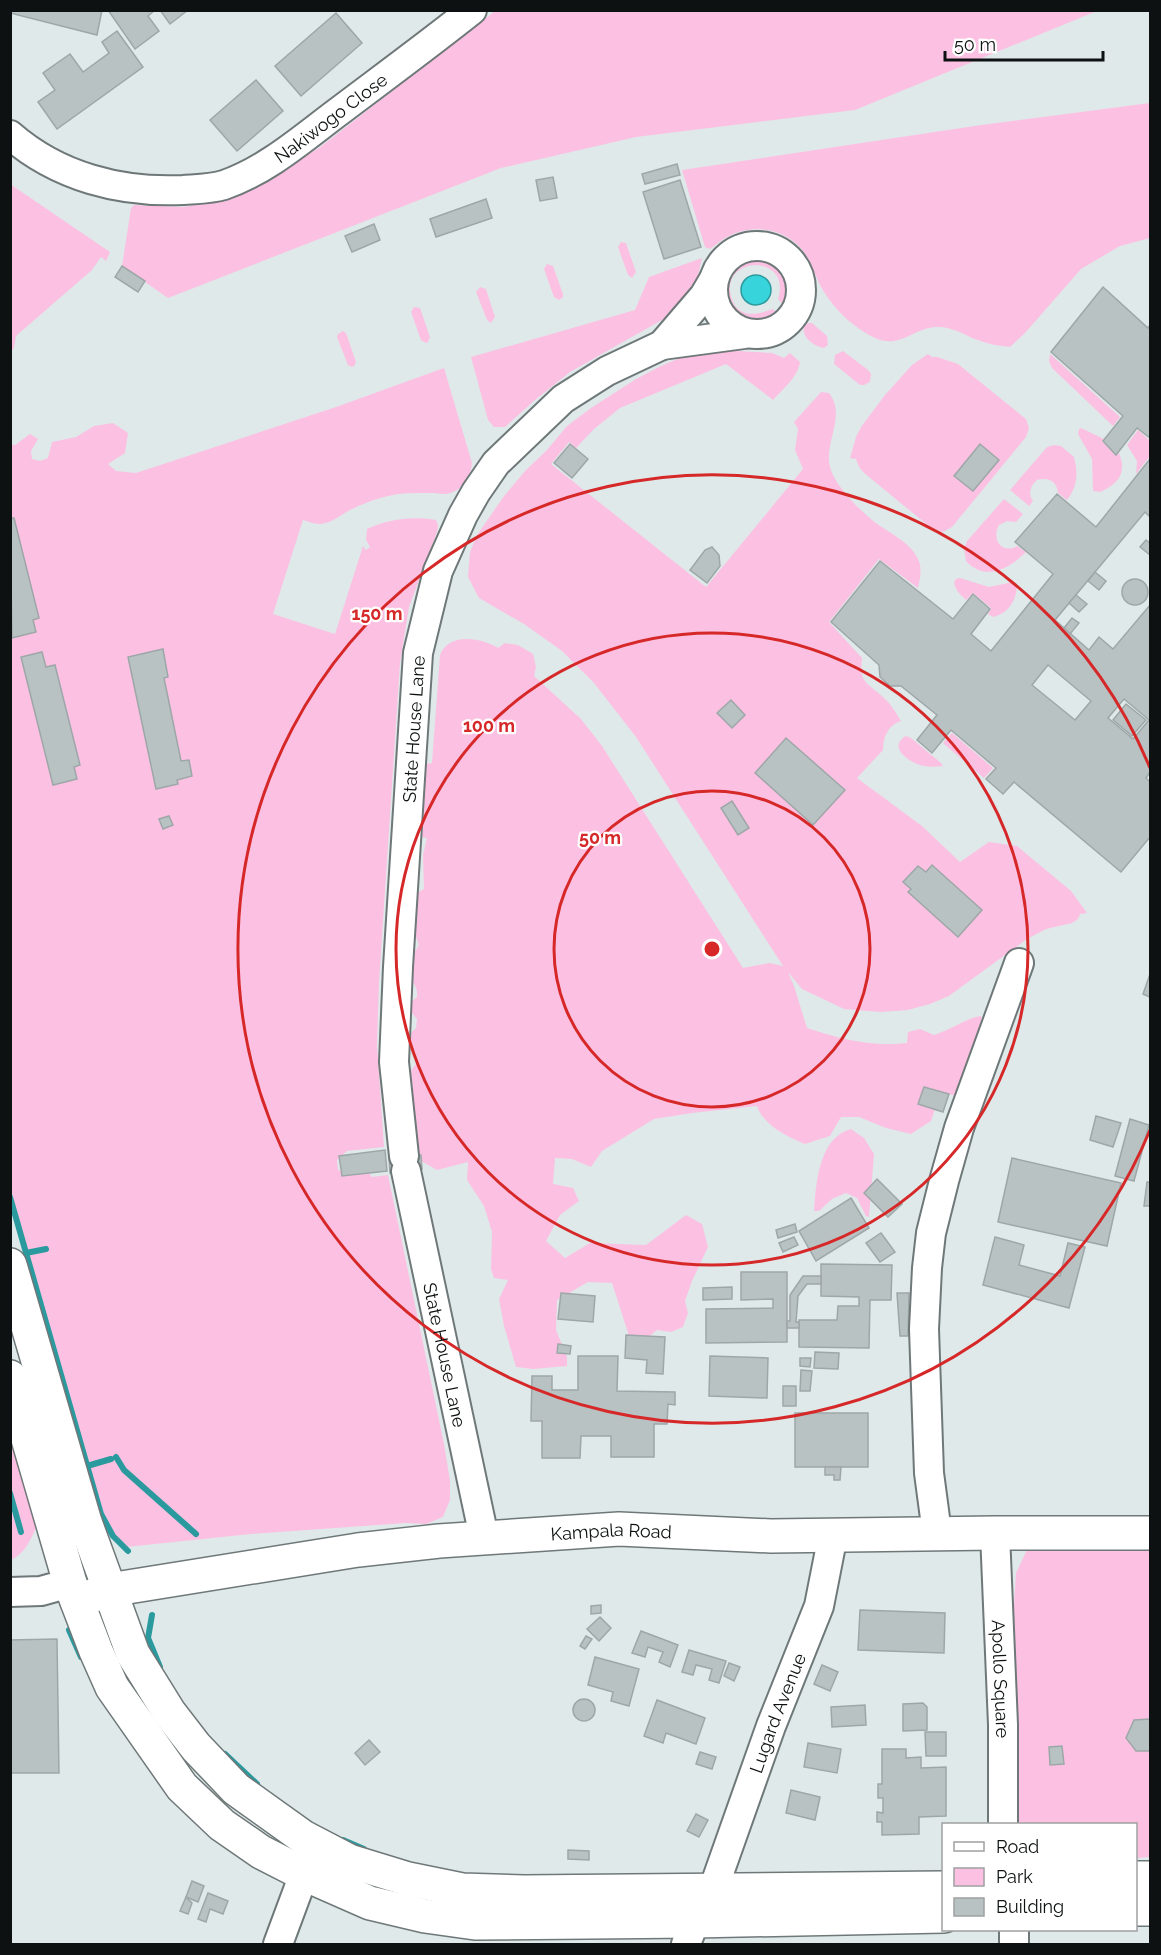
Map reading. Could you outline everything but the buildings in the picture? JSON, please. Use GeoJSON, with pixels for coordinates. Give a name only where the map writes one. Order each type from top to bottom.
{"type":"FeatureCollection","features":[{"type":"Feature","properties":{"kind":"main road"},"geometry":{"type":"LineString","coordinates":[[10,1265],[79,1501],[133,1654],[169,1712],[196,1747],[236,1789],[303,1837],[349,1861],[408,1880],[462,1890],[524,1892],[942,1888]]}},
{"type":"Feature","properties":{"kind":"main road"},"geometry":{"type":"LineString","coordinates":[[10,1377],[74,1592],[112,1687],[182,1787],[222,1825],[261,1852],[370,1903],[425,1916],[475,1923],[691,1933],[942,1916]]}},
{"type":"Feature","properties":{"kind":"main road","name":"Kampala Road"},"geometry":{"type":"LineString","coordinates":[[74,1592],[109,1590],[358,1550],[484,1537],[619,1529],[771,1536],[1150,1533]]}},
{"type":"Feature","properties":{"kind":"street","name":"Nakiwogo Close"},"geometry":{"type":"LineString","coordinates":[[11,135],[31,151],[62,168],[98,182],[120,187],[172,190],[223,185],[264,167],[472,10]]}},
{"type":"Feature","properties":{"kind":"street"},"geometry":{"type":"LineString","coordinates":[[746,247],[769,247],[789,259],[796,269],[801,280],[801,297],[792,319],[785,326],[758,335],[744,334],[662,345],[697,305],[714,279],[718,268],[735,252],[746,247]]}},
{"type":"Feature","properties":{"kind":"street"},"geometry":{"type":"LineString","coordinates":[[714,279],[713,297],[718,313],[729,326],[744,334]]}},
{"type":"Feature","properties":{"kind":"street","name":"State House Lane"},"geometry":{"type":"LineString","coordinates":[[484,1537],[405,1162],[394,1062],[418,653],[438,571],[463,515],[496,463],[563,399],[607,371],[662,345]]}},
{"type":"Feature","properties":{"kind":"street"},"geometry":{"type":"LineString","coordinates":[[937,1533],[929,1473],[924,1329],[931,1233],[959,1128],[1019,963]]}},
{"type":"Feature","properties":{"kind":"street","name":"Apollo Square"},"geometry":{"type":"LineString","coordinates":[[995,1533],[1004,1725],[1003,1823]]}},
{"type":"Feature","properties":{"kind":"street","name":"Lugard Avenue"},"geometry":{"type":"LineString","coordinates":[[691,1933],[713,1890],[771,1726],[819,1606],[833,1535]]}},
{"type":"Feature","properties":{"kind":"street"},"geometry":{"type":"LineString","coordinates":[[10,1592],[74,1592]]}},
{"type":"Feature","properties":{"kind":"street"},"geometry":{"type":"LineString","coordinates":[[278,1944],[304,1874]]}},
{"type":"Feature","properties":{"kind":"green space"},"geometry":{"type":"Polygon","coordinates":[[[495,11],[1097,11],[855,110],[636,137],[501,168],[168,298],[122,266],[131,208],[134,205],[183,207],[219,201],[244,192],[319,148],[495,11]]]}},
{"type":"Feature","properties":{"kind":"green space"},"geometry":{"type":"Polygon","coordinates":[[[1150,103],[1150,238],[1120,246],[1081,269],[1010,347],[986,343],[953,329],[941,327],[927,328],[899,340],[884,341],[875,338],[853,324],[834,306],[819,283],[806,255],[799,246],[781,234],[761,229],[750,230],[726,237],[710,249],[705,247],[682,170],[981,125],[1150,103]]]}},
{"type":"Feature","properties":{"kind":"green space"},"geometry":{"type":"Polygon","coordinates":[[[10,184],[110,252],[106,261],[101,257],[92,270],[16,336],[14,348],[11,351],[10,184]]]}},
{"type":"Feature","properties":{"kind":"green space"},"geometry":{"type":"Polygon","coordinates":[[[621,242],[626,243],[636,272],[632,278],[628,275],[618,247],[621,242]]]}},
{"type":"Feature","properties":{"kind":"green space"},"geometry":{"type":"Polygon","coordinates":[[[751,257],[773,261],[785,271],[788,279],[787,309],[778,299],[780,285],[776,275],[768,268],[758,265],[748,266],[738,271],[732,279],[730,291],[736,306],[741,311],[755,314],[773,309],[780,316],[764,323],[748,322],[736,316],[726,306],[722,294],[724,280],[733,268],[751,257]]]}},
{"type":"Feature","properties":{"kind":"green space"},"geometry":{"type":"Polygon","coordinates":[[[702,258],[696,284],[669,316],[570,372],[505,427],[494,427],[488,420],[471,357],[635,310],[649,277],[702,258]]]}},
{"type":"Feature","properties":{"kind":"green space"},"geometry":{"type":"Polygon","coordinates":[[[547,264],[553,266],[563,294],[559,300],[554,297],[544,269],[547,264]]]}},
{"type":"Feature","properties":{"kind":"green space"},"geometry":{"type":"Polygon","coordinates":[[[480,287],[486,289],[495,317],[491,323],[487,320],[476,292],[480,287]]]}},
{"type":"Feature","properties":{"kind":"green space"},"geometry":{"type":"Polygon","coordinates":[[[414,307],[420,308],[430,337],[426,343],[421,340],[411,312],[414,307]]]}},
{"type":"Feature","properties":{"kind":"green space"},"geometry":{"type":"Polygon","coordinates":[[[809,323],[827,336],[828,345],[824,348],[812,343],[806,337],[804,325],[809,323]]]}},
{"type":"Feature","properties":{"kind":"green space"},"geometry":{"type":"Polygon","coordinates":[[[343,331],[346,333],[356,362],[352,367],[348,365],[337,337],[343,331]]]}},
{"type":"Feature","properties":{"kind":"green space"},"geometry":{"type":"Polygon","coordinates":[[[721,350],[772,353],[784,358],[790,353],[800,362],[793,378],[773,400],[726,364],[620,408],[594,429],[576,448],[569,442],[551,464],[706,587],[803,469],[795,450],[798,429],[794,422],[821,392],[829,393],[836,415],[829,455],[829,464],[834,477],[848,497],[863,512],[910,548],[919,561],[920,568],[918,588],[879,559],[829,622],[862,658],[863,678],[889,703],[901,721],[890,729],[885,736],[883,750],[857,778],[922,826],[960,862],[989,842],[1017,846],[1071,891],[1087,913],[1080,914],[1078,919],[1072,923],[1046,929],[1027,939],[949,996],[908,1010],[881,1012],[844,1009],[802,989],[788,972],[807,1028],[844,1039],[881,1044],[907,1043],[908,1032],[920,1029],[934,1035],[981,1016],[982,1021],[971,1052],[973,1053],[956,1096],[946,1093],[939,1097],[931,1121],[911,1134],[886,1128],[859,1117],[841,1117],[830,1136],[805,1144],[770,1125],[757,1106],[654,1119],[602,1151],[591,1167],[572,1159],[555,1158],[553,1184],[573,1188],[579,1201],[560,1215],[546,1241],[565,1258],[590,1243],[646,1245],[686,1215],[702,1224],[708,1247],[685,1301],[688,1313],[683,1327],[671,1332],[657,1330],[642,1342],[630,1339],[612,1283],[588,1282],[557,1300],[556,1330],[567,1357],[567,1366],[533,1369],[516,1367],[499,1299],[508,1280],[494,1278],[491,1269],[492,1232],[484,1206],[467,1180],[468,1162],[437,1170],[400,1149],[399,1104],[413,1087],[408,1074],[416,1064],[416,1057],[411,1051],[408,1036],[416,1028],[417,1019],[411,1012],[410,1003],[417,997],[417,991],[411,978],[410,964],[419,945],[414,931],[411,896],[424,889],[423,855],[427,838],[420,837],[420,765],[432,763],[440,655],[451,643],[466,639],[491,644],[498,648],[505,643],[518,645],[533,654],[536,667],[534,676],[581,719],[602,746],[743,968],[770,963],[783,966],[636,737],[594,683],[562,651],[524,624],[479,598],[468,577],[470,552],[477,535],[504,496],[567,426],[636,379],[661,366],[687,355],[721,350]]]}},
{"type":"Feature","properties":{"kind":"green space"},"geometry":{"type":"Polygon","coordinates":[[[843,351],[868,370],[871,374],[870,382],[860,385],[834,364],[835,355],[843,351]]]}},
{"type":"Feature","properties":{"kind":"green space"},"geometry":{"type":"Polygon","coordinates":[[[928,354],[958,364],[1026,419],[1029,428],[1026,437],[952,527],[943,532],[930,527],[864,473],[856,459],[850,458],[861,427],[885,395],[912,365],[928,354]]]}},
{"type":"Feature","properties":{"kind":"green space"},"geometry":{"type":"Polygon","coordinates":[[[1050,354],[1120,417],[1113,426],[1052,368],[1049,361],[1050,354]]]}},
{"type":"Feature","properties":{"kind":"green space"},"geometry":{"type":"Polygon","coordinates":[[[444,368],[472,463],[467,480],[457,490],[448,494],[390,495],[358,506],[323,524],[303,520],[273,614],[335,634],[363,546],[366,550],[370,547],[366,540],[367,529],[401,519],[436,520],[437,532],[409,607],[400,663],[379,982],[377,1045],[384,1147],[347,1151],[337,1160],[338,1170],[348,1173],[366,1170],[372,1177],[388,1175],[444,1444],[450,1481],[450,1500],[443,1517],[426,1524],[406,1523],[251,1534],[126,1547],[111,1530],[106,1520],[89,1467],[113,1460],[113,1458],[88,1465],[28,1255],[39,1252],[39,1250],[27,1252],[11,1196],[11,445],[15,445],[30,434],[38,439],[31,451],[32,459],[40,461],[48,458],[52,442],[76,437],[94,426],[113,423],[128,433],[125,453],[108,464],[116,471],[136,473],[336,407],[444,368]]]}},
{"type":"Feature","properties":{"kind":"green space"},"geometry":{"type":"Polygon","coordinates":[[[1081,428],[1104,439],[1102,441],[1116,456],[1119,453],[1122,466],[1120,477],[1100,492],[1093,491],[1092,459],[1078,434],[1081,428]]]}},
{"type":"Feature","properties":{"kind":"green space"},"geometry":{"type":"Polygon","coordinates":[[[1138,430],[1150,441],[1150,456],[1136,474],[1137,461],[1127,445],[1138,430]]]}},
{"type":"Feature","properties":{"kind":"green space"},"geometry":{"type":"Polygon","coordinates":[[[1061,446],[1074,457],[1076,474],[1073,490],[1067,500],[1058,493],[1056,485],[1051,481],[1037,480],[1031,490],[1033,501],[1029,506],[1010,490],[1047,447],[1061,446]]]}},
{"type":"Feature","properties":{"kind":"green space"},"geometry":{"type":"Polygon","coordinates":[[[1004,499],[1023,514],[1016,522],[1007,521],[999,525],[997,540],[1003,547],[1017,546],[1026,552],[1005,568],[989,572],[981,571],[966,561],[964,549],[967,541],[1004,499]]]}},
{"type":"Feature","properties":{"kind":"green space"},"geometry":{"type":"Polygon","coordinates":[[[960,578],[989,587],[1013,582],[1017,586],[1015,597],[1007,610],[993,617],[988,614],[991,608],[973,593],[966,600],[960,594],[954,582],[960,578]]]}},
{"type":"Feature","properties":{"kind":"green space"},"geometry":{"type":"Polygon","coordinates":[[[952,733],[993,768],[984,778],[943,743],[952,733]]]}},
{"type":"Feature","properties":{"kind":"green space"},"geometry":{"type":"Polygon","coordinates":[[[906,736],[943,766],[924,766],[907,759],[899,750],[900,740],[906,736]]]}},
{"type":"Feature","properties":{"kind":"green space"},"geometry":{"type":"Polygon","coordinates":[[[851,1129],[864,1138],[874,1154],[869,1217],[866,1216],[857,1198],[846,1193],[832,1199],[819,1211],[814,1211],[818,1175],[826,1151],[832,1141],[851,1129]]]}},
{"type":"Feature","properties":{"kind":"green space"},"geometry":{"type":"Polygon","coordinates":[[[10,1419],[38,1522],[24,1549],[11,1560],[10,1419]]]}},
{"type":"Feature","properties":{"kind":"green space"},"geometry":{"type":"Polygon","coordinates":[[[1040,1543],[1150,1548],[1150,1857],[1137,1858],[1137,1823],[1019,1823],[1014,1606],[1016,1573],[1027,1550],[1040,1543]]]}},
{"type":"Feature","properties":{"kind":"water"},"geometry":{"type":"Polygon","coordinates":[[[756,275],[767,279],[771,290],[767,301],[756,305],[745,301],[741,290],[745,279],[756,275]]]}},
{"type":"Feature","properties":{"kind":"waterway"},"geometry":{"type":"LineString","coordinates":[[10,1197],[101,1514],[113,1536],[128,1551]]}},
{"type":"Feature","properties":{"kind":"waterway"},"geometry":{"type":"LineString","coordinates":[[26,1253],[46,1249]]}},
{"type":"Feature","properties":{"kind":"waterway"},"geometry":{"type":"LineString","coordinates":[[116,1457],[124,1470],[196,1534]]}},
{"type":"Feature","properties":{"kind":"waterway"},"geometry":{"type":"LineString","coordinates":[[87,1466],[111,1459]]}},
{"type":"Feature","properties":{"kind":"waterway"},"geometry":{"type":"LineString","coordinates":[[10,1493],[21,1532]]}},
{"type":"Feature","properties":{"kind":"waterway"},"geometry":{"type":"LineString","coordinates":[[152,1615],[148,1638],[160,1667]]}},
{"type":"Feature","properties":{"kind":"waterway"},"geometry":{"type":"LineString","coordinates":[[69,1630],[81,1657]]}},
{"type":"Feature","properties":{"kind":"waterway"},"geometry":{"type":"LineString","coordinates":[[225,1754],[257,1784]]}},
{"type":"Feature","properties":{"kind":"waterway"},"geometry":{"type":"LineString","coordinates":[[343,1840],[364,1849]]}}]}
